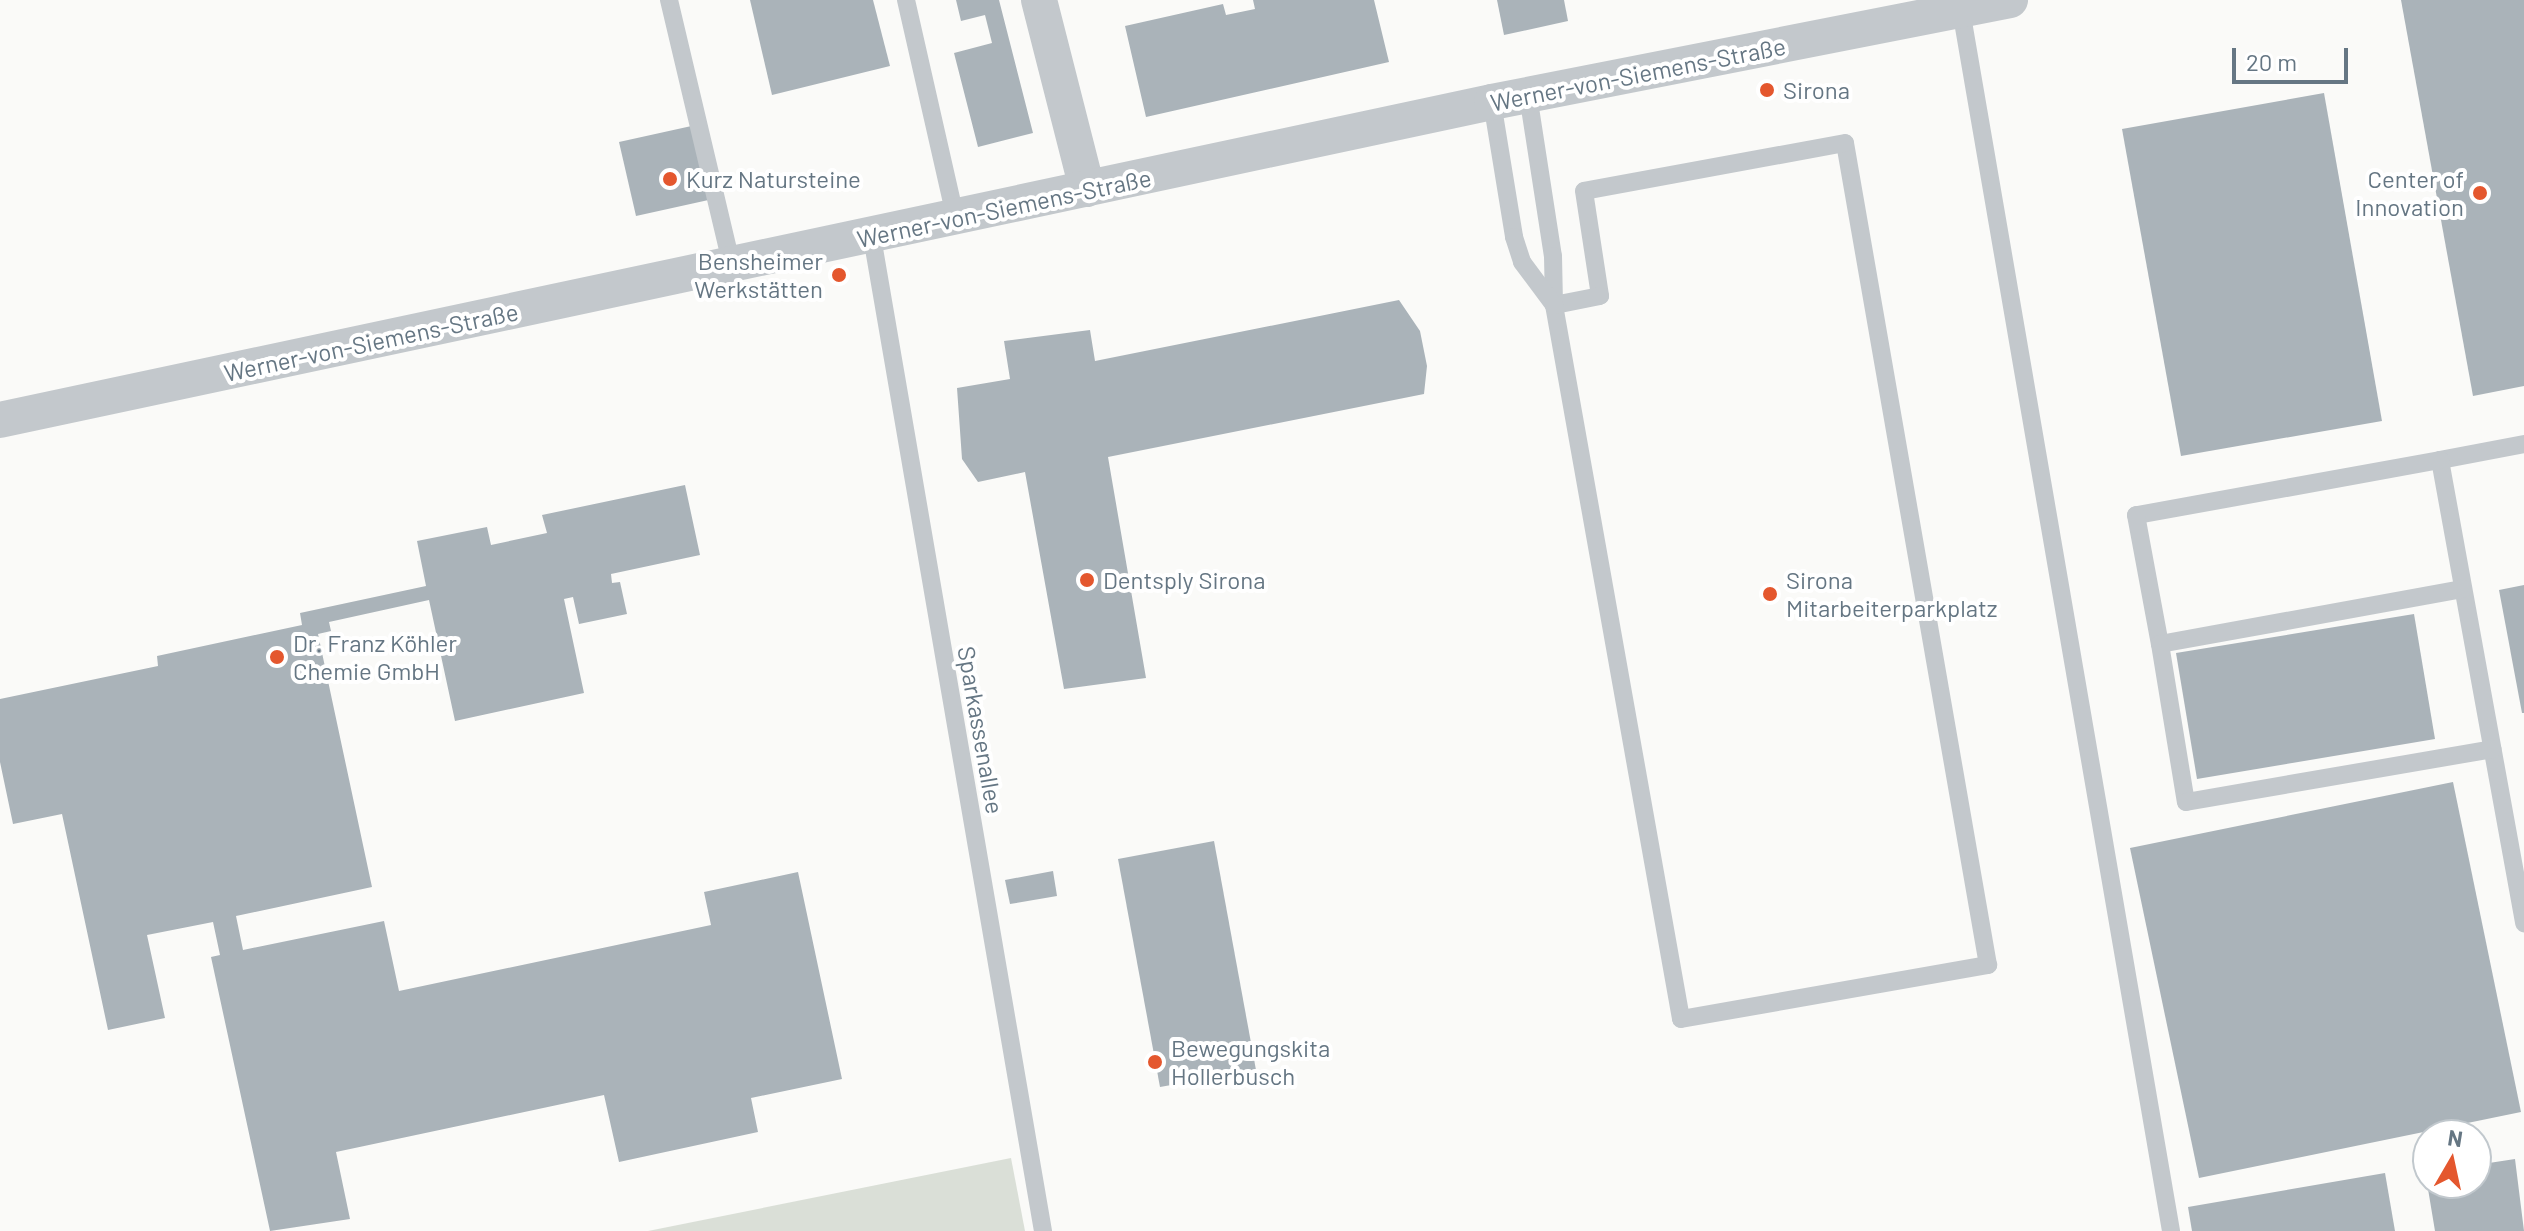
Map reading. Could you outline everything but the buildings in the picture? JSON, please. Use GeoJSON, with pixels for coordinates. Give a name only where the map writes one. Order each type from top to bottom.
{"type":"FeatureCollection","features":[{"type":"Feature","properties":{"kind":"street"},"geometry":{"type":"LineString","coordinates":[[1039,0],[1087,189]]}},
{"type":"Feature","properties":{"kind":"street","name":"Werner-von-Siemens-Straße"},"geometry":{"type":"LineString","coordinates":[[0,420],[956,220],[1492,102],[1960,5],[2010,0]]}},
{"type":"Feature","properties":{"kind":"lane"},"geometry":{"type":"LineString","coordinates":[[669,0],[732,267]]}},
{"type":"Feature","properties":{"kind":"lane"},"geometry":{"type":"LineString","coordinates":[[906,0],[956,220]]}},
{"type":"Feature","properties":{"kind":"lane"},"geometry":{"type":"LineString","coordinates":[[1960,5],[2171,1231]]}},
{"type":"Feature","properties":{"kind":"lane"},"geometry":{"type":"LineString","coordinates":[[1528,95],[1553,256],[1554,305],[1681,1019],[1988,965],[1845,143],[1584,191],[1600,296],[1554,305]]}},
{"type":"Feature","properties":{"kind":"lane"},"geometry":{"type":"LineString","coordinates":[[1492,102],[1514,237],[1522,262],[1554,305]]}},
{"type":"Feature","properties":{"kind":"lane","name":"Sparkassenallee"},"geometry":{"type":"LineString","coordinates":[[872,237],[1043,1231]]}},
{"type":"Feature","properties":{"kind":"lane"},"geometry":{"type":"LineString","coordinates":[[2492,749],[2186,802],[2136,515],[2524,444]]}},
{"type":"Feature","properties":{"kind":"lane"},"geometry":{"type":"LineString","coordinates":[[2440,460],[2524,923]]}},
{"type":"Feature","properties":{"kind":"lane"},"geometry":{"type":"LineString","coordinates":[[2160,644],[2463,589]]}},
{"type":"Feature","properties":{"kind":"shaded area"},"geometry":{"type":"Polygon","coordinates":[[[1011,1158],[1025,1231],[648,1231],[1011,1158]]]}},
{"type":"Feature","properties":{"kind":"place","name":"Sirona"},"geometry":{"type":"Point","coordinates":[1767,90]}},
{"type":"Feature","properties":{"kind":"place","name":"Kurz Natursteine"},"geometry":{"type":"Point","coordinates":[670,179]}},
{"type":"Feature","properties":{"kind":"place","name":"Center of Innovation"},"geometry":{"type":"Point","coordinates":[2480,193]}},
{"type":"Feature","properties":{"kind":"place","name":"Bensheimer Werkstätten"},"geometry":{"type":"Point","coordinates":[839,275]}},
{"type":"Feature","properties":{"kind":"place","name":"Dentsply Sirona"},"geometry":{"type":"Point","coordinates":[1087,580]}},
{"type":"Feature","properties":{"kind":"place","name":"Sirona Mitarbeiterparkplatz"},"geometry":{"type":"Point","coordinates":[1770,594]}},
{"type":"Feature","properties":{"kind":"place","name":"Dr. Franz Köhler Chemie GmbH"},"geometry":{"type":"Point","coordinates":[277,657]}},
{"type":"Feature","properties":{"kind":"place","name":"Bewegungskita Hollerbusch"},"geometry":{"type":"Point","coordinates":[1155,1062]}}]}
